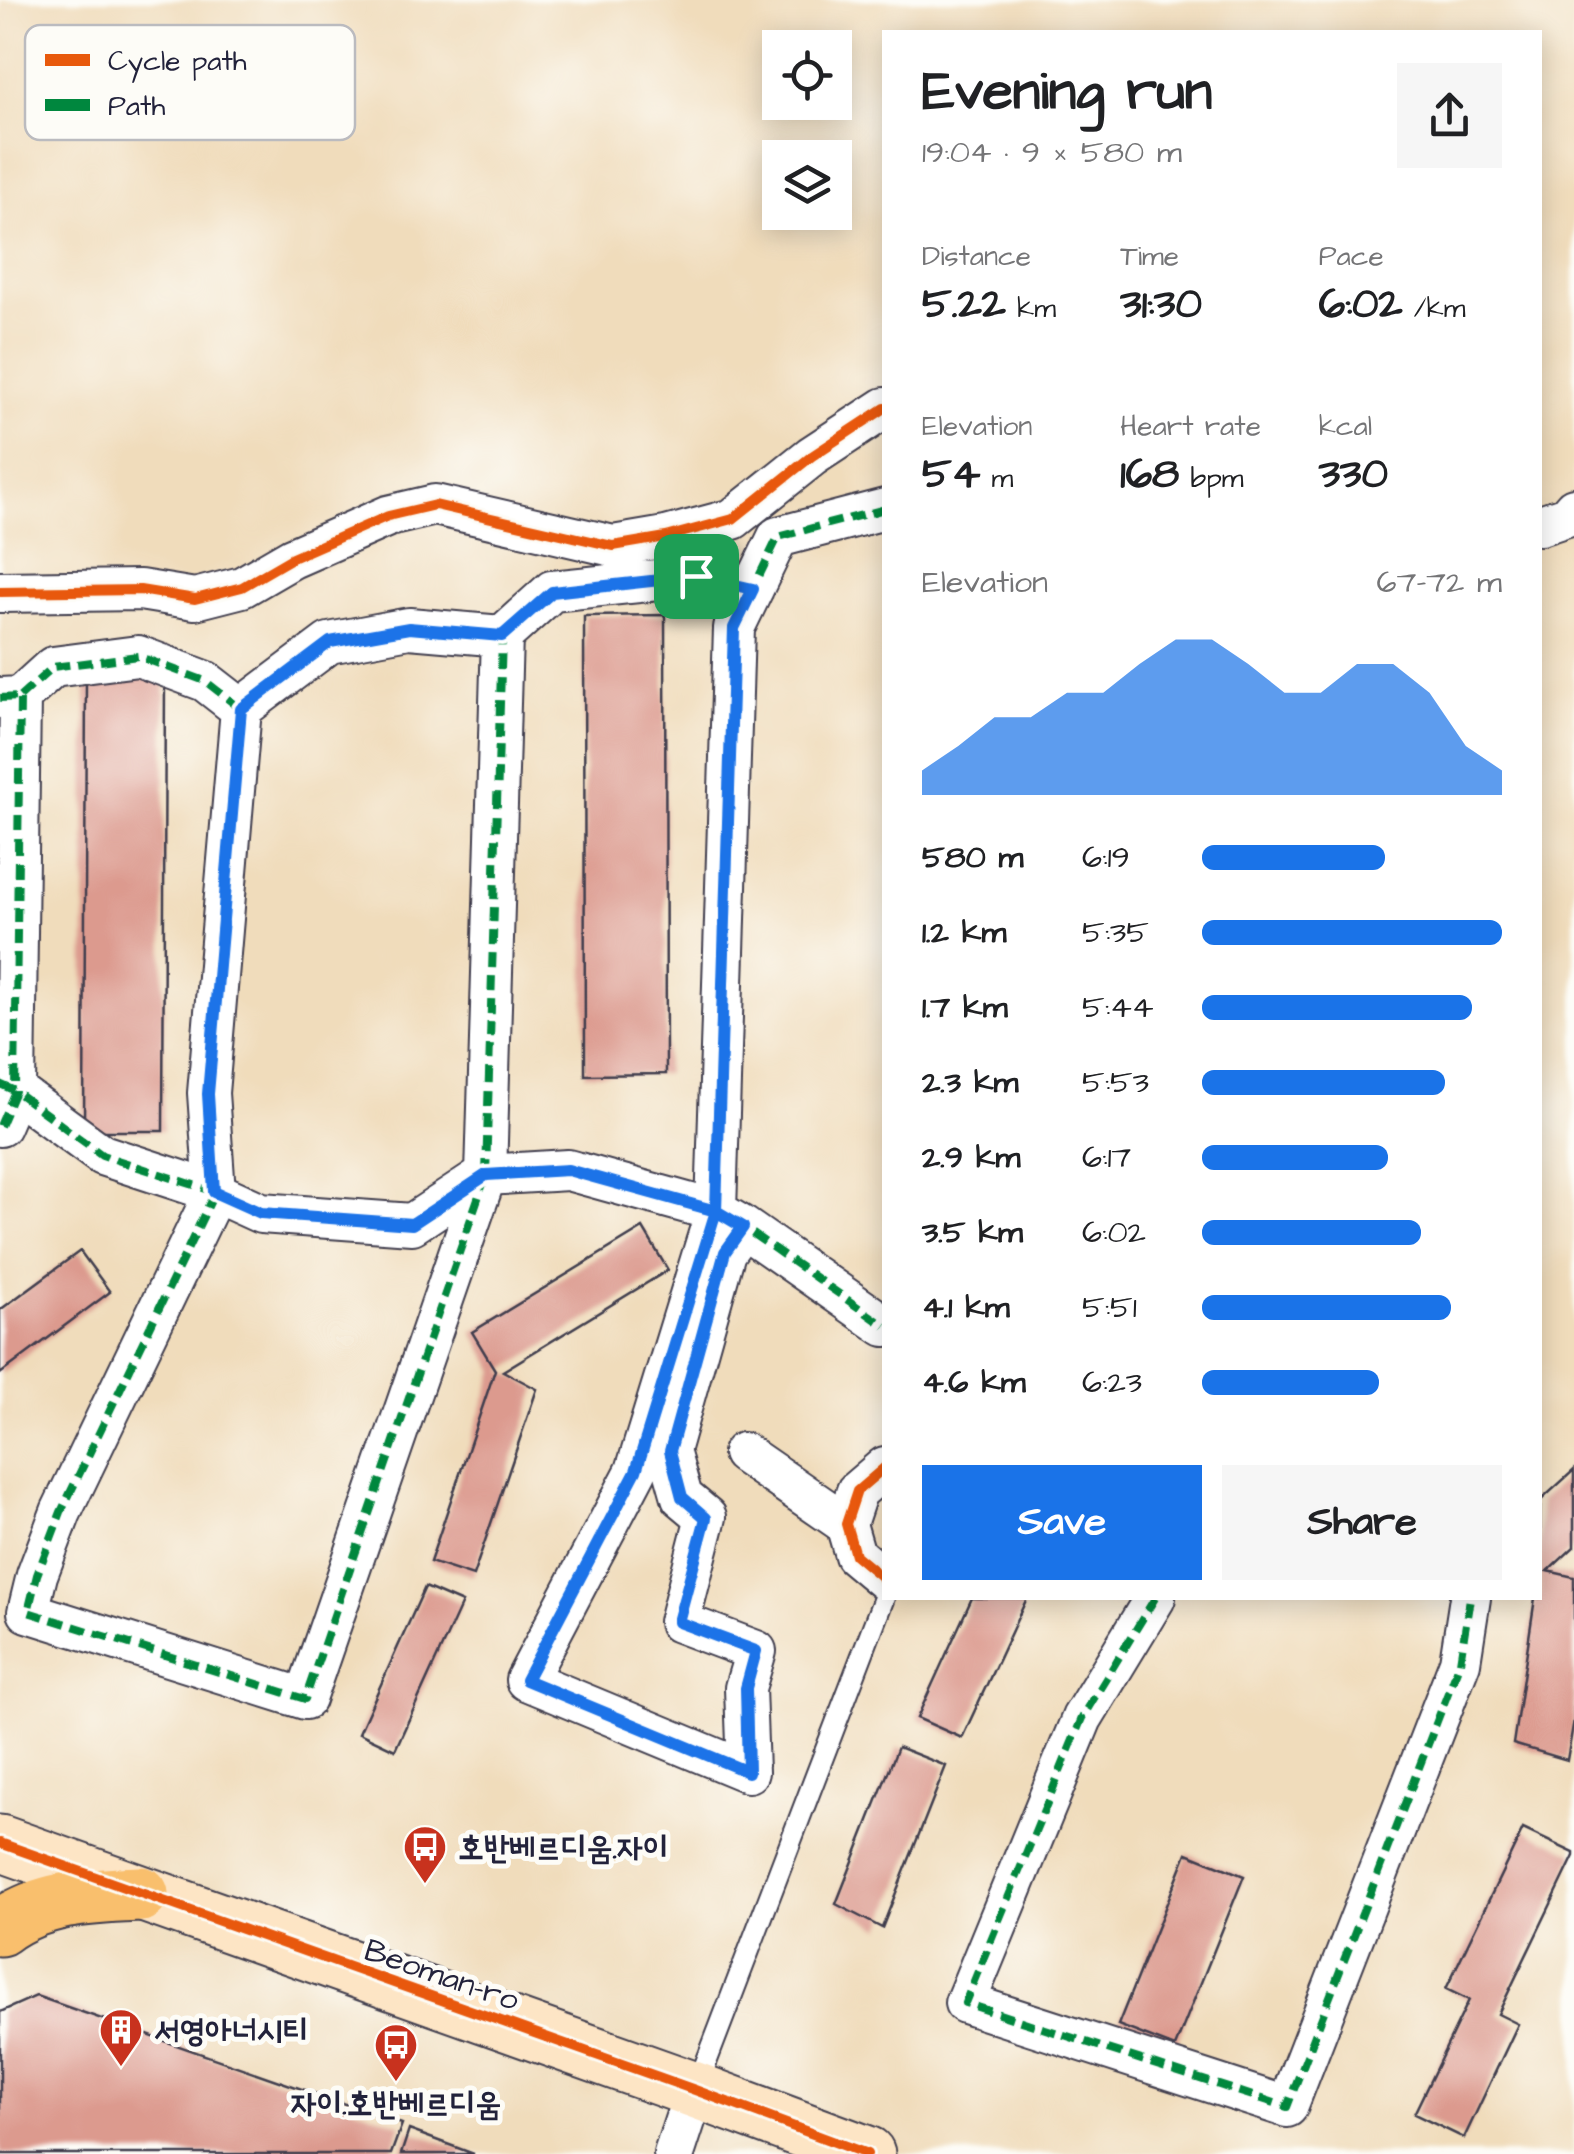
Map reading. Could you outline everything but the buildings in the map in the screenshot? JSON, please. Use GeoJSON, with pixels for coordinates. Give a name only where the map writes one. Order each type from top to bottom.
{"type":"FeatureCollection","features":[{"type":"Feature","properties":{"kind":"main road"},"geometry":{"type":"LineString","coordinates":[[0,1928],[38,1908],[75,1898],[141,1894]]}},
{"type":"Feature","properties":{"kind":"street"},"geometry":{"type":"LineString","coordinates":[[0,592],[140,590],[195,599],[242,587],[292,558],[388,516],[435,504],[612,546],[666,537],[733,518],[812,456],[882,410]]}},
{"type":"Feature","properties":{"kind":"street"},"geometry":{"type":"LineString","coordinates":[[1542,523],[1567,516],[1574,508]]}},
{"type":"Feature","properties":{"kind":"street"},"geometry":{"type":"LineString","coordinates":[[730,1219],[636,1471],[526,1680],[748,1772],[746,1688],[756,1651],[678,1622],[706,1518],[682,1497],[670,1451],[725,1252],[730,1219],[734,628],[778,537],[882,509]]}},
{"type":"Feature","properties":{"kind":"street"},"geometry":{"type":"LineString","coordinates":[[502,636],[486,1175],[305,1700],[28,1612],[61,1512],[214,1192],[208,1094],[241,709],[330,642],[409,628],[502,636],[552,592],[696,576],[753,589]]}},
{"type":"Feature","properties":{"kind":"street"},"geometry":{"type":"LineString","coordinates":[[241,709],[205,681],[138,656],[53,667],[10,697],[5,1100],[102,1155],[214,1192],[261,1213],[412,1224],[486,1175],[568,1170],[730,1219],[882,1324]]}},
{"type":"Feature","properties":{"kind":"street"},"geometry":{"type":"LineString","coordinates":[[743,1454],[846,1524]]}},
{"type":"Feature","properties":{"kind":"street"},"geometry":{"type":"LineString","coordinates":[[882,1469],[857,1490],[846,1524],[855,1555],[882,1578]]}},
{"type":"Feature","properties":{"kind":"street"},"geometry":{"type":"LineString","coordinates":[[1154,1600],[1082,1718],[965,2003],[1287,2107],[1460,1662],[1470,1600]]}},
{"type":"Feature","properties":{"kind":"street","name":"Beoman-ro"},"geometry":{"type":"LineString","coordinates":[[0,1842],[867,2154]]}},
{"type":"Feature","properties":{"kind":"street"},"geometry":{"type":"LineString","coordinates":[[674,2154],[695,2090]]}},
{"type":"Feature","properties":{"kind":"lane"},"geometry":{"type":"LineString","coordinates":[[695,2090],[883,1600]]}},
{"type":"Feature","properties":{"kind":"marked path"},"geometry":{"type":"LineString","coordinates":[[882,510],[778,537],[734,628],[716,1211],[636,1471],[526,1680],[748,1772],[745,1688],[756,1651],[679,1622],[706,1517],[682,1497],[669,1451],[725,1252],[743,1227],[882,1324]]}},
{"type":"Feature","properties":{"kind":"marked path"},"geometry":{"type":"LineString","coordinates":[[502,636],[552,591],[696,576],[753,589]]}},
{"type":"Feature","properties":{"kind":"marked path"},"geometry":{"type":"LineString","coordinates":[[486,1175],[305,1699],[28,1612],[37,1575],[61,1512],[215,1192],[208,1093],[241,709],[329,643],[409,628],[502,636],[486,1175],[568,1170],[716,1211],[743,1227]]}},
{"type":"Feature","properties":{"kind":"marked path"},"geometry":{"type":"LineString","coordinates":[[20,697],[53,667],[138,656],[205,681],[241,709]]}},
{"type":"Feature","properties":{"kind":"marked path"},"geometry":{"type":"LineString","coordinates":[[0,698],[20,697],[15,1091],[0,1126]]}},
{"type":"Feature","properties":{"kind":"marked path"},"geometry":{"type":"LineString","coordinates":[[0,1084],[102,1155],[215,1192],[261,1213],[412,1224],[486,1175]]}},
{"type":"Feature","properties":{"kind":"marked path"},"geometry":{"type":"LineString","coordinates":[[1154,1600],[1082,1718],[965,2003],[1287,2107],[1460,1662],[1470,1600]]}},
{"type":"Feature","properties":{"kind":"cycle path"},"geometry":{"type":"LineString","coordinates":[[0,592],[140,590],[195,599],[242,587],[292,558],[388,516],[435,505],[613,546],[666,537],[733,519],[812,456],[882,410]]}},
{"type":"Feature","properties":{"kind":"cycle path"},"geometry":{"type":"LineString","coordinates":[[882,1470],[857,1491],[846,1524],[855,1555],[882,1578]]}},
{"type":"Feature","properties":{"kind":"cycle path"},"geometry":{"type":"LineString","coordinates":[[0,1843],[867,2154]]}},
{"type":"Feature","properties":{"kind":"place","name":"호반베르디움.자이"},"geometry":{"type":"Point","coordinates":[425,1885]}},
{"type":"Feature","properties":{"kind":"place","name":"서영아너시티"},"geometry":{"type":"Point","coordinates":[121,2068]}},
{"type":"Feature","properties":{"kind":"place","name":"자이.호반베르디움"},"geometry":{"type":"Point","coordinates":[396,2083]}},
{"type":"Feature","properties":{"kind":"route"},"geometry":{"type":"LineString","coordinates":[[696,576],[552,592],[502,636],[409,628],[330,642],[241,709],[208,1094],[214,1192],[261,1213],[412,1224],[486,1175],[568,1170],[716,1211],[743,1227],[725,1252],[670,1451],[682,1497],[706,1518],[678,1622],[756,1651],[746,1688],[748,1772],[526,1680],[636,1471],[716,1211],[734,628],[753,589],[696,576]]}}]}
